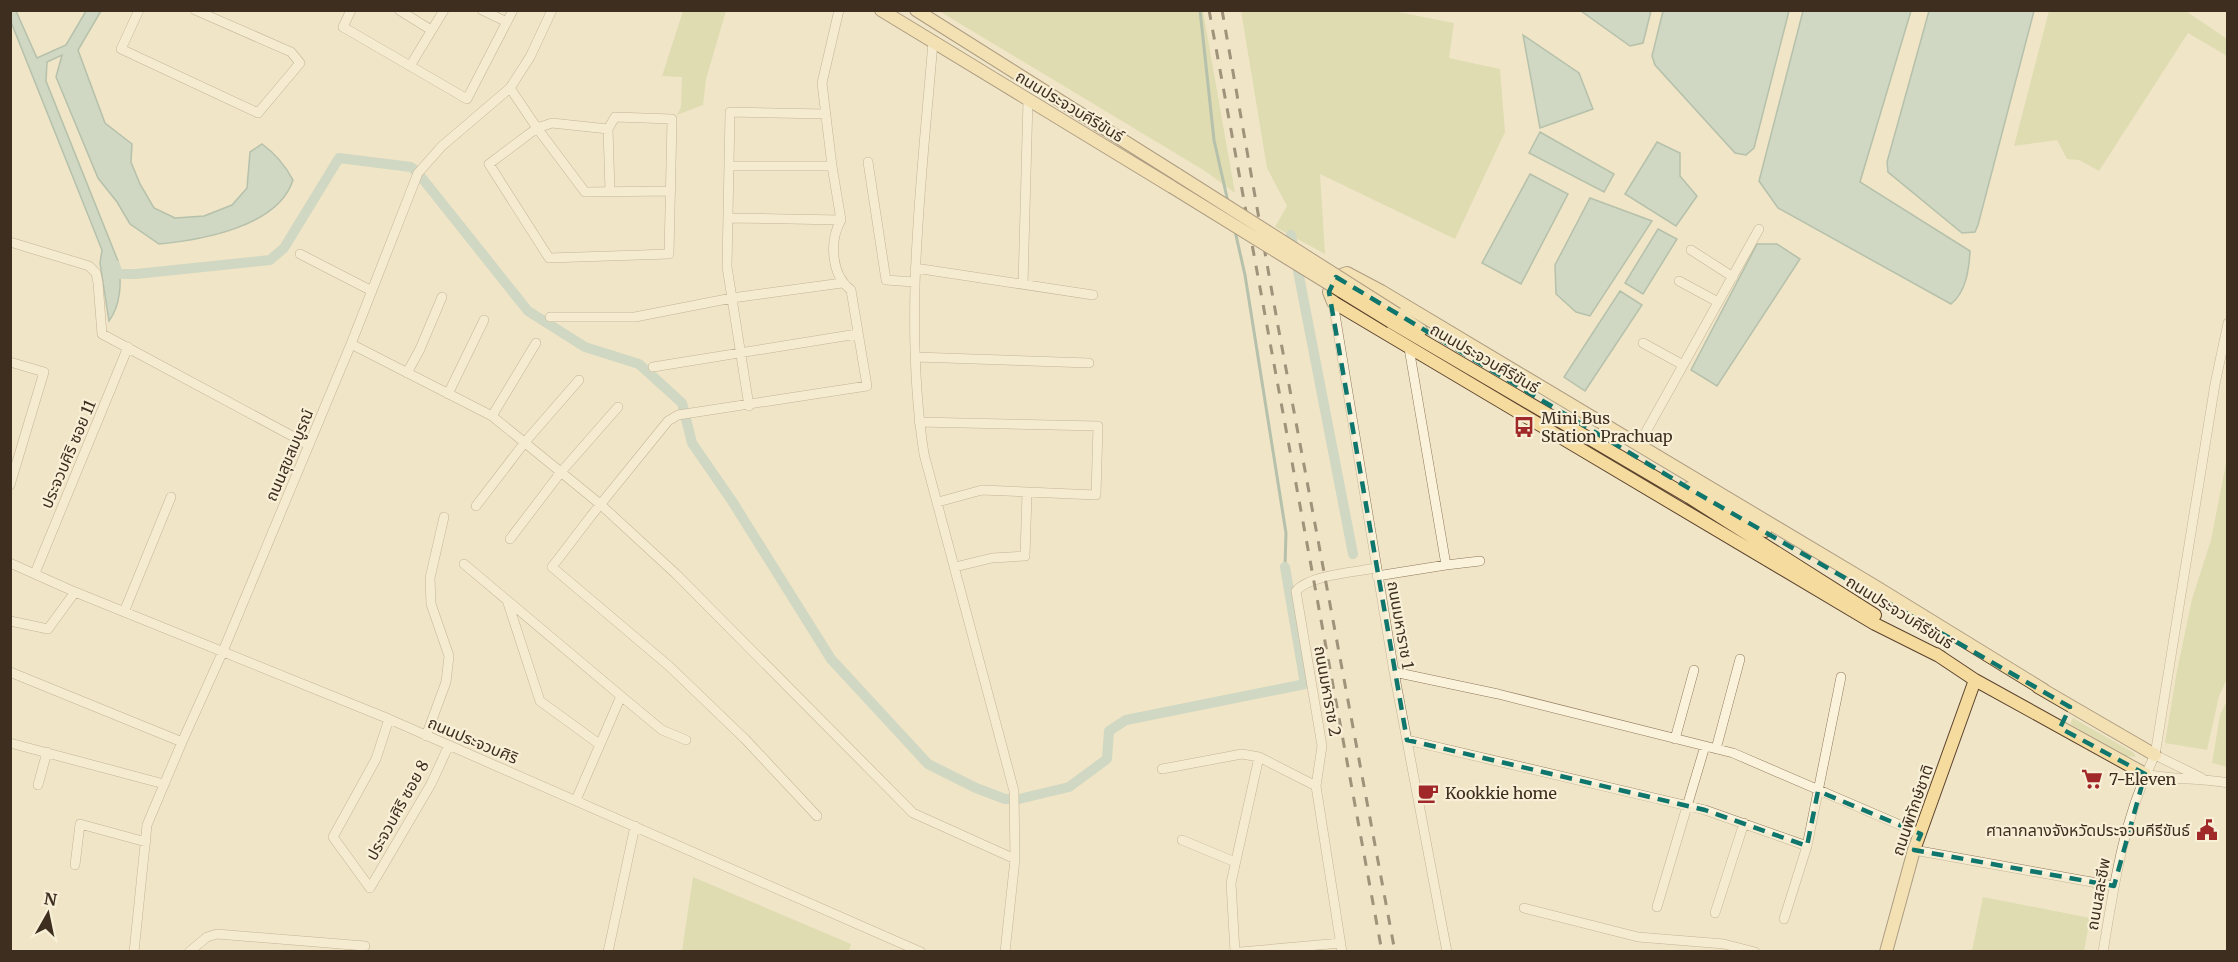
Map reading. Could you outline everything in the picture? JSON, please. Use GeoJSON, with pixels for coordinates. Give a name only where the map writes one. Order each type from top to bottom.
{"type":"FeatureCollection","features":[{"type":"Feature","properties":{"kind":"main road","name":"ถนนประจวบคีรีขันธ์"},"geometry":{"type":"LineString","coordinates":[[881,10],[1028,100],[1175,181]]}},
{"type":"Feature","properties":{"kind":"main road","name":"ถนนประจวบคีรีขันธ์"},"geometry":{"type":"LineString","coordinates":[[916,10],[1175,181],[1394,318],[1689,497],[1975,680],[2145,774]]}},
{"type":"Feature","properties":{"kind":"main road"},"geometry":{"type":"LineString","coordinates":[[1941,657],[1875,624],[1333,302],[1329,292],[1336,277],[1347,273],[1488,354],[2044,690]]}},
{"type":"Feature","properties":{"kind":"main road","name":"ถนนประจวบคีรีขันธ์"},"geometry":{"type":"LineString","coordinates":[[1394,318],[1409,324],[1695,492],[2155,755]]}},
{"type":"Feature","properties":{"kind":"main road","name":"ถนนพิทักษ์ชาติ"},"geometry":{"type":"LineString","coordinates":[[1886,951],[1914,850],[1975,680]]}},
{"type":"Feature","properties":{"kind":"main road"},"geometry":{"type":"LineString","coordinates":[[2060,728],[2070,707]]}},
{"type":"Feature","properties":{"kind":"street"},"geometry":{"type":"LineString","coordinates":[[139,10],[121,50],[258,113],[300,63],[291,52],[195,10]]}},
{"type":"Feature","properties":{"kind":"street"},"geometry":{"type":"LineString","coordinates":[[351,10],[343,27],[467,99],[513,10]]}},
{"type":"Feature","properties":{"kind":"street"},"geometry":{"type":"LineString","coordinates":[[399,10],[431,30]]}},
{"type":"Feature","properties":{"kind":"street"},"geometry":{"type":"LineString","coordinates":[[410,66],[444,10]]}},
{"type":"Feature","properties":{"kind":"street"},"geometry":{"type":"LineString","coordinates":[[482,10],[507,22]]}},
{"type":"Feature","properties":{"kind":"street","name":"ถนนสุขสมบูรณ์"},"geometry":{"type":"LineString","coordinates":[[134,951],[147,825],[223,651],[351,344],[418,172],[442,146],[510,88],[530,57],[552,10]]}},
{"type":"Feature","properties":{"kind":"street"},"geometry":{"type":"LineString","coordinates":[[817,816],[745,739],[669,666],[552,567],[668,421],[678,416],[867,386],[851,290],[842,283],[834,261],[836,230],[841,220],[822,83],[839,10]]}},
{"type":"Feature","properties":{"kind":"street"},"geometry":{"type":"LineString","coordinates":[[933,42],[914,282],[919,422],[924,454],[1014,790],[1015,859],[1005,951]]}},
{"type":"Feature","properties":{"kind":"street"},"geometry":{"type":"LineString","coordinates":[[510,88],[585,192],[671,191]]}},
{"type":"Feature","properties":{"kind":"street"},"geometry":{"type":"LineString","coordinates":[[1023,284],[1028,100]]}},
{"type":"Feature","properties":{"kind":"street"},"geometry":{"type":"LineString","coordinates":[[749,406],[727,267],[730,218],[730,112],[826,114]]}},
{"type":"Feature","properties":{"kind":"street"},"geometry":{"type":"LineString","coordinates":[[608,129],[552,123],[537,128],[489,164],[549,258],[669,254],[672,119],[615,117],[608,129],[610,191]]}},
{"type":"Feature","properties":{"kind":"street"},"geometry":{"type":"LineString","coordinates":[[868,162],[886,280],[914,282]]}},
{"type":"Feature","properties":{"kind":"street"},"geometry":{"type":"LineString","coordinates":[[729,166],[832,166]]}},
{"type":"Feature","properties":{"kind":"street"},"geometry":{"type":"LineString","coordinates":[[730,218],[841,220]]}},
{"type":"Feature","properties":{"kind":"street"},"geometry":{"type":"LineString","coordinates":[[1638,446],[1759,229]]}},
{"type":"Feature","properties":{"kind":"street"},"geometry":{"type":"LineString","coordinates":[[10,242],[89,266],[96,273],[99,284],[102,334],[309,445]]}},
{"type":"Feature","properties":{"kind":"street"},"geometry":{"type":"LineString","coordinates":[[1691,250],[1732,277]]}},
{"type":"Feature","properties":{"kind":"street"},"geometry":{"type":"LineString","coordinates":[[300,254],[372,291]]}},
{"type":"Feature","properties":{"kind":"street"},"geometry":{"type":"LineString","coordinates":[[915,268],[1093,295]]}},
{"type":"Feature","properties":{"kind":"street"},"geometry":{"type":"LineString","coordinates":[[1679,281],[1718,302]]}},
{"type":"Feature","properties":{"kind":"street"},"geometry":{"type":"LineString","coordinates":[[550,317],[635,317],[732,298],[842,283]]}},
{"type":"Feature","properties":{"kind":"street"},"geometry":{"type":"LineString","coordinates":[[407,373],[442,297]]}},
{"type":"Feature","properties":{"kind":"street","name":"ถนนมหาราช 1"},"geometry":{"type":"LineString","coordinates":[[1333,302],[1394,672],[1447,951]]}},
{"type":"Feature","properties":{"kind":"street"},"geometry":{"type":"LineString","coordinates":[[448,394],[484,320]]}},
{"type":"Feature","properties":{"kind":"street","name":"ถนนสละชีพ"},"geometry":{"type":"LineString","coordinates":[[2103,951],[2121,855],[2140,786],[2155,755],[2215,384],[2228,323]]}},
{"type":"Feature","properties":{"kind":"street"},"geometry":{"type":"LineString","coordinates":[[653,367],[740,351],[857,334]]}},
{"type":"Feature","properties":{"kind":"street"},"geometry":{"type":"LineString","coordinates":[[492,416],[536,343]]}},
{"type":"Feature","properties":{"kind":"street"},"geometry":{"type":"LineString","coordinates":[[1643,343],[1683,365]]}},
{"type":"Feature","properties":{"kind":"street"},"geometry":{"type":"LineString","coordinates":[[351,344],[492,416],[600,504],[676,574],[913,813],[1015,859]]}},
{"type":"Feature","properties":{"kind":"street","name":"ประจวบศิริ ซอย 11"},"geometry":{"type":"LineString","coordinates":[[35,573],[128,347]]}},
{"type":"Feature","properties":{"kind":"street"},"geometry":{"type":"LineString","coordinates":[[1409,348],[1446,566]]}},
{"type":"Feature","properties":{"kind":"street"},"geometry":{"type":"LineString","coordinates":[[916,357],[1089,363]]}},
{"type":"Feature","properties":{"kind":"street"},"geometry":{"type":"LineString","coordinates":[[10,362],[45,372],[10,485]]}},
{"type":"Feature","properties":{"kind":"street"},"geometry":{"type":"LineString","coordinates":[[476,506],[525,442],[579,380]]}},
{"type":"Feature","properties":{"kind":"street"},"geometry":{"type":"LineString","coordinates":[[510,540],[561,472],[618,406]]}},
{"type":"Feature","properties":{"kind":"street"},"geometry":{"type":"LineString","coordinates":[[919,422],[1098,426],[1096,495],[982,490],[938,502]]}},
{"type":"Feature","properties":{"kind":"street"},"geometry":{"type":"LineString","coordinates":[[955,567],[992,558],[1025,556],[1027,493]]}},
{"type":"Feature","properties":{"kind":"street"},"geometry":{"type":"LineString","coordinates":[[124,612],[171,497]]}},
{"type":"Feature","properties":{"kind":"street"},"geometry":{"type":"LineString","coordinates":[[426,736],[446,682],[450,656],[430,604],[430,578],[444,517]]}},
{"type":"Feature","properties":{"kind":"street"},"geometry":{"type":"LineString","coordinates":[[1377,572],[1480,561]]}},
{"type":"Feature","properties":{"kind":"street","name":"ถนนประจวบศิริ"},"geometry":{"type":"LineString","coordinates":[[10,563],[75,592],[389,719],[921,951]]}},
{"type":"Feature","properties":{"kind":"street"},"geometry":{"type":"LineString","coordinates":[[464,564],[662,730],[686,741]]}},
{"type":"Feature","properties":{"kind":"street","name":"ถนนมหาราช 2"},"geometry":{"type":"LineString","coordinates":[[1341,947],[1316,786],[1322,746],[1296,591],[1305,583],[1336,575],[1377,572]]}},
{"type":"Feature","properties":{"kind":"street"},"geometry":{"type":"LineString","coordinates":[[10,621],[48,629],[75,592]]}},
{"type":"Feature","properties":{"kind":"street"},"geometry":{"type":"LineString","coordinates":[[507,600],[540,701],[599,744]]}},
{"type":"Feature","properties":{"kind":"street"},"geometry":{"type":"LineString","coordinates":[[1716,749],[1740,658]]}},
{"type":"Feature","properties":{"kind":"street"},"geometry":{"type":"LineString","coordinates":[[1675,739],[1694,670]]}},
{"type":"Feature","properties":{"kind":"street"},"geometry":{"type":"LineString","coordinates":[[10,672],[182,742]]}},
{"type":"Feature","properties":{"kind":"street"},"geometry":{"type":"LineString","coordinates":[[1394,672],[1498,694],[1733,753],[1920,834]]}},
{"type":"Feature","properties":{"kind":"street"},"geometry":{"type":"LineString","coordinates":[[1784,920],[1807,846],[1841,677]]}},
{"type":"Feature","properties":{"kind":"street"},"geometry":{"type":"LineString","coordinates":[[576,800],[621,696]]}},
{"type":"Feature","properties":{"kind":"street","name":"ประจวบศิริ ซอย 8"},"geometry":{"type":"LineString","coordinates":[[389,719],[376,759],[333,837],[370,888],[431,784],[449,745]]}},
{"type":"Feature","properties":{"kind":"street"},"geometry":{"type":"LineString","coordinates":[[1407,740],[1687,805],[1807,846]]}},
{"type":"Feature","properties":{"kind":"street"},"geometry":{"type":"LineString","coordinates":[[10,743],[164,784]]}},
{"type":"Feature","properties":{"kind":"street"},"geometry":{"type":"LineString","coordinates":[[1657,907],[1705,746]]}},
{"type":"Feature","properties":{"kind":"street"},"geometry":{"type":"LineString","coordinates":[[38,785],[47,753]]}},
{"type":"Feature","properties":{"kind":"street"},"geometry":{"type":"LineString","coordinates":[[1162,770],[1242,754],[1259,757],[1316,786]]}},
{"type":"Feature","properties":{"kind":"street","name":"ถนนประจวบคีรีขันธ์"},"geometry":{"type":"LineString","coordinates":[[2155,755],[2204,779]]}},
{"type":"Feature","properties":{"kind":"street"},"geometry":{"type":"LineString","coordinates":[[1235,951],[1230,883],[1259,757]]}},
{"type":"Feature","properties":{"kind":"street","name":"ถนนประจวบคีรีขันธ์"},"geometry":{"type":"LineString","coordinates":[[2145,774],[2165,779],[2204,779],[2228,783]]}},
{"type":"Feature","properties":{"kind":"street"},"geometry":{"type":"LineString","coordinates":[[1715,913],[1744,823]]}},
{"type":"Feature","properties":{"kind":"street"},"geometry":{"type":"LineString","coordinates":[[75,865],[80,824],[146,842]]}},
{"type":"Feature","properties":{"kind":"street"},"geometry":{"type":"LineString","coordinates":[[608,951],[635,826]]}},
{"type":"Feature","properties":{"kind":"street"},"geometry":{"type":"LineString","coordinates":[[1182,840],[1236,862]]}},
{"type":"Feature","properties":{"kind":"street"},"geometry":{"type":"LineString","coordinates":[[1914,850],[2114,886]]}},
{"type":"Feature","properties":{"kind":"street"},"geometry":{"type":"LineString","coordinates":[[1524,908],[1638,937],[1724,944],[1755,951]]}},
{"type":"Feature","properties":{"kind":"street"},"geometry":{"type":"LineString","coordinates":[[189,951],[207,937],[217,934],[365,946]]}},
{"type":"Feature","properties":{"kind":"street"},"geometry":{"type":"LineString","coordinates":[[1240,951],[1341,947]]}},
{"type":"Feature","properties":{"kind":"highlighted area"},"geometry":{"type":"Polygon","coordinates":[[[1336,277],[1695,492],[2044,690],[2070,707],[2060,728],[2145,774],[2114,886],[1914,850],[1921,834],[1818,791],[1807,846],[1705,810],[1407,740],[1329,292],[1336,277]]]}},
{"type":"Feature","properties":{"kind":"green space"},"geometry":{"type":"Polygon","coordinates":[[[683,11],[726,11],[706,79],[703,105],[677,115],[681,107],[682,77],[662,76],[683,11]]]}},
{"type":"Feature","properties":{"kind":"green space"},"geometry":{"type":"Polygon","coordinates":[[[939,11],[1203,11],[1235,193],[1205,171],[939,11]]]}},
{"type":"Feature","properties":{"kind":"green space"},"geometry":{"type":"Polygon","coordinates":[[[1241,11],[1393,11],[1454,23],[1449,58],[1500,69],[1505,132],[1455,239],[1320,174],[1325,254],[1275,227],[1287,206],[1267,168],[1241,11]]]}},
{"type":"Feature","properties":{"kind":"green space"},"geometry":{"type":"Polygon","coordinates":[[[2049,11],[2186,11],[2227,39],[2227,56],[2188,33],[2099,171],[2079,160],[2067,159],[2057,140],[2014,146],[2049,11]]]}},
{"type":"Feature","properties":{"kind":"green space"},"geometry":{"type":"Polygon","coordinates":[[[2227,458],[2227,679],[2219,696],[2207,750],[2165,743],[2192,599],[2211,540],[2227,458]]]}},
{"type":"Feature","properties":{"kind":"green space"},"geometry":{"type":"Polygon","coordinates":[[[2227,700],[2227,767],[2212,763],[2220,715],[2227,700]]]}},
{"type":"Feature","properties":{"kind":"green space"},"geometry":{"type":"Polygon","coordinates":[[[2073,718],[2134,753],[2136,757],[2124,756],[2070,724],[2073,718]]]}},
{"type":"Feature","properties":{"kind":"green space"},"geometry":{"type":"Polygon","coordinates":[[[693,877],[851,944],[849,951],[682,951],[693,877]]]}},
{"type":"Feature","properties":{"kind":"green space"},"geometry":{"type":"Polygon","coordinates":[[[1983,897],[2090,918],[2084,951],[1972,951],[1983,897]]]}},
{"type":"Feature","properties":{"kind":"water"},"geometry":{"type":"Polygon","coordinates":[[[10,11],[16,11],[37,58],[66,45],[86,11],[101,11],[78,50],[105,123],[132,144],[131,162],[154,208],[175,218],[204,216],[232,205],[247,188],[250,152],[262,144],[280,160],[293,180],[285,196],[272,209],[236,228],[196,239],[159,244],[130,224],[117,202],[98,178],[56,77],[62,55],[47,62],[46,81],[118,261],[120,292],[116,308],[109,321],[100,263],[102,250],[11,22],[10,11]]]}},
{"type":"Feature","properties":{"kind":"water"},"geometry":{"type":"Polygon","coordinates":[[[1581,11],[1651,11],[1643,43],[1630,46],[1581,11]]]}},
{"type":"Feature","properties":{"kind":"water"},"geometry":{"type":"Polygon","coordinates":[[[1663,11],[1789,11],[1754,148],[1746,155],[1735,153],[1655,65],[1652,56],[1663,11]]]}},
{"type":"Feature","properties":{"kind":"water"},"geometry":{"type":"Polygon","coordinates":[[[1803,11],[1911,11],[1860,182],[1970,251],[1968,273],[1963,287],[1951,304],[1778,208],[1759,181],[1803,11]]]}},
{"type":"Feature","properties":{"kind":"water"},"geometry":{"type":"Polygon","coordinates":[[[1929,11],[2034,11],[1975,232],[1962,233],[1888,172],[1887,162],[1929,11]]]}},
{"type":"Feature","properties":{"kind":"water"},"geometry":{"type":"Polygon","coordinates":[[[1523,35],[1579,73],[1593,109],[1540,128],[1523,35]]]}},
{"type":"Feature","properties":{"kind":"water"},"geometry":{"type":"Polygon","coordinates":[[[1540,132],[1614,174],[1604,192],[1529,153],[1540,132]]]}},
{"type":"Feature","properties":{"kind":"water"},"geometry":{"type":"Polygon","coordinates":[[[1657,142],[1680,153],[1680,176],[1697,196],[1676,226],[1625,194],[1657,142]]]}},
{"type":"Feature","properties":{"kind":"water"},"geometry":{"type":"Polygon","coordinates":[[[1530,174],[1568,194],[1521,284],[1482,263],[1530,174]]]}},
{"type":"Feature","properties":{"kind":"water"},"geometry":{"type":"Polygon","coordinates":[[[1590,198],[1652,221],[1590,316],[1576,312],[1556,294],[1555,265],[1590,198]]]}},
{"type":"Feature","properties":{"kind":"water"},"geometry":{"type":"Polygon","coordinates":[[[1658,229],[1677,239],[1643,294],[1625,283],[1658,229]]]}},
{"type":"Feature","properties":{"kind":"water"},"geometry":{"type":"Polygon","coordinates":[[[1757,244],[1777,244],[1800,259],[1717,386],[1691,370],[1757,244]]]}},
{"type":"Feature","properties":{"kind":"water"},"geometry":{"type":"Polygon","coordinates":[[[1620,291],[1642,305],[1585,391],[1564,377],[1620,291]]]}},
{"type":"Feature","properties":{"kind":"waterway"},"geometry":{"type":"LineString","coordinates":[[1200,10],[1214,140],[1228,202]]}},
{"type":"Feature","properties":{"kind":"waterway"},"geometry":{"type":"LineString","coordinates":[[115,265],[118,274],[136,274],[270,260],[284,248],[339,158],[411,167],[528,311],[585,347],[639,364],[682,403],[692,443],[732,501],[831,659],[928,764],[976,788],[1005,799],[1019,799],[1069,787],[1107,759],[1109,731],[1126,720],[1305,684],[1285,567]]}},
{"type":"Feature","properties":{"kind":"waterway"},"geometry":{"type":"LineString","coordinates":[[1235,231],[1245,275],[1286,533],[1285,567]]}},
{"type":"Feature","properties":{"kind":"waterway"},"geometry":{"type":"LineString","coordinates":[[1291,235],[1353,554]]}},
{"type":"Feature","properties":{"kind":"railway"},"geometry":{"type":"LineString","coordinates":[[1209,10],[1382,952]]}},
{"type":"Feature","properties":{"kind":"railway"},"geometry":{"type":"LineString","coordinates":[[1222,10],[1278,326],[1395,952]]}},
{"type":"Feature","properties":{"kind":"place","name":"Mini Bus Station Prachuap"},"geometry":{"type":"Point","coordinates":[1524,427]}},
{"type":"Feature","properties":{"kind":"place","name":"7-Eleven"},"geometry":{"type":"Point","coordinates":[2092,779]}},
{"type":"Feature","properties":{"kind":"place","name":"Kookkie home"},"geometry":{"type":"Point","coordinates":[1428,793]}},
{"type":"Feature","properties":{"kind":"place","name":"ศาลากลางจังหวัดประจวบคีรีขันธ์"},"geometry":{"type":"Point","coordinates":[2207,830]}}]}
